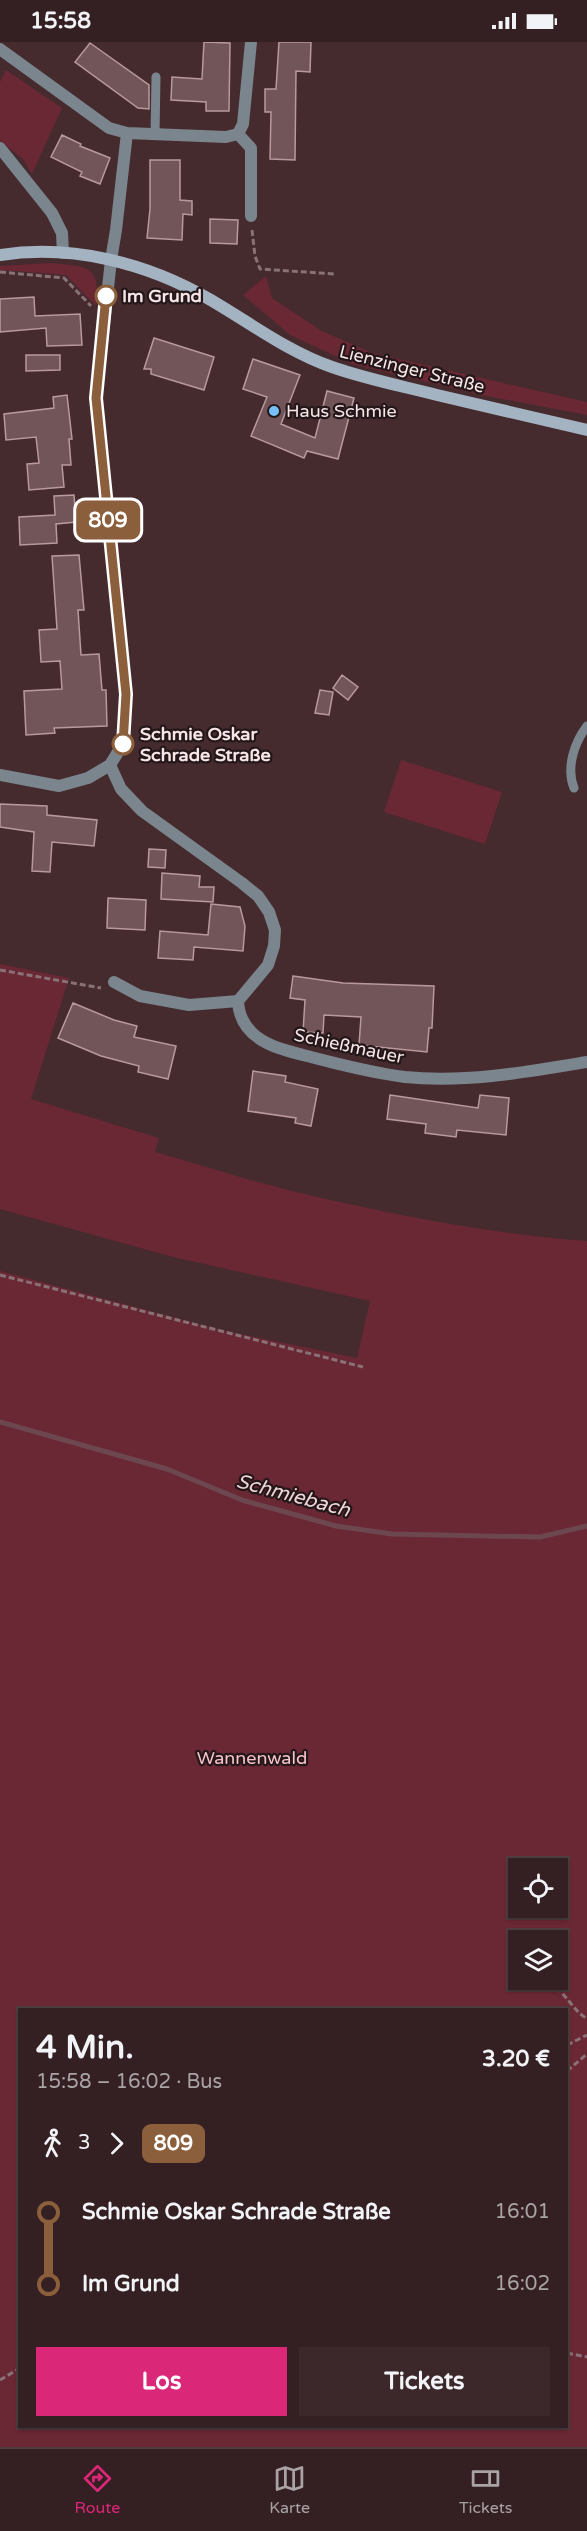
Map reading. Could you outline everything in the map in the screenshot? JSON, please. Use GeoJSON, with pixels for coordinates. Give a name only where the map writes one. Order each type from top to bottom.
{"type":"FeatureCollection","features":[{"type":"Feature","properties":{"kind":"street"},"geometry":{"type":"LineString","coordinates":[[0,49],[109,128],[127,133],[226,137],[238,134],[243,124],[251,42]]}},
{"type":"Feature","properties":{"kind":"street"},"geometry":{"type":"LineString","coordinates":[[0,775],[59,786],[88,778],[110,765],[123,744],[126,694],[96,398],[104,314],[127,133]]}},
{"type":"Feature","properties":{"kind":"street"},"geometry":{"type":"LineString","coordinates":[[238,134],[251,148],[251,216]]}},
{"type":"Feature","properties":{"kind":"street"},"geometry":{"type":"LineString","coordinates":[[0,148],[52,213],[62,233],[63,253]]}},
{"type":"Feature","properties":{"kind":"street","name":"Lienzinger Straße"},"geometry":{"type":"LineString","coordinates":[[0,255],[63,253],[111,260],[153,272],[184,286],[285,345],[330,367],[370,379],[587,430]]}},
{"type":"Feature","properties":{"kind":"street"},"geometry":{"type":"LineString","coordinates":[[110,765],[121,789],[142,811],[258,896],[269,912],[274,930],[274,946],[268,965],[238,1001],[189,1005],[140,996],[114,982]]}},
{"type":"Feature","properties":{"kind":"street","name":"Schießmauer"},"geometry":{"type":"LineString","coordinates":[[238,1001],[242,1020],[257,1039],[275,1048],[360,1070],[406,1077],[462,1078],[538,1071],[587,1062]]}},
{"type":"Feature","properties":{"kind":"lane"},"geometry":{"type":"LineString","coordinates":[[155,135],[156,77]]}},
{"type":"Feature","properties":{"kind":"lane"},"geometry":{"type":"LineString","coordinates":[[574,788],[569,776],[572,759],[587,726]]}},
{"type":"Feature","properties":{"kind":"path"},"geometry":{"type":"LineString","coordinates":[[251,216],[255,256],[260,269],[335,274]]}},
{"type":"Feature","properties":{"kind":"path"},"geometry":{"type":"LineString","coordinates":[[0,272],[64,278],[97,312],[104,314]]}},
{"type":"Feature","properties":{"kind":"path"},"geometry":{"type":"LineString","coordinates":[[0,970],[107,989],[114,982]]}},
{"type":"Feature","properties":{"kind":"path"},"geometry":{"type":"LineString","coordinates":[[0,1275],[363,1367]]}},
{"type":"Feature","properties":{"kind":"path"},"geometry":{"type":"LineString","coordinates":[[559,1990],[587,2019]]}},
{"type":"Feature","properties":{"kind":"path"},"geometry":{"type":"LineString","coordinates":[[568,2044],[587,2035]]}},
{"type":"Feature","properties":{"kind":"path"},"geometry":{"type":"LineString","coordinates":[[568,2070],[587,2054]]}},
{"type":"Feature","properties":{"kind":"path"},"geometry":{"type":"LineString","coordinates":[[568,2353],[587,2357]]}},
{"type":"Feature","properties":{"kind":"path"},"geometry":{"type":"LineString","coordinates":[[0,2380],[18,2369]]}},
{"type":"Feature","properties":{"kind":"green space"},"geometry":{"type":"Polygon","coordinates":[[[6,70],[62,108],[32,174],[23,159],[0,141],[0,82],[6,70]]]}},
{"type":"Feature","properties":{"kind":"green space"},"geometry":{"type":"Polygon","coordinates":[[[50,263],[73,265],[88,270],[96,282],[96,306],[66,275],[0,270],[0,266],[50,263]]]}},
{"type":"Feature","properties":{"kind":"green space"},"geometry":{"type":"Polygon","coordinates":[[[266,276],[272,298],[322,331],[372,353],[587,402],[587,415],[481,395],[352,364],[290,335],[243,295],[266,276]]]}},
{"type":"Feature","properties":{"kind":"green space"},"geometry":{"type":"Polygon","coordinates":[[[401,760],[502,792],[485,844],[384,812],[401,760]]]}},
{"type":"Feature","properties":{"kind":"green space","name":"Wannenwald"},"geometry":{"type":"Polygon","coordinates":[[[0,964],[69,978],[31,1099],[159,1138],[155,1152],[293,1191],[450,1224],[587,1241],[587,2447],[0,2447],[0,1271],[221,1330],[357,1358],[370,1301],[173,1257],[0,1209],[0,964]]]}},
{"type":"Feature","properties":{"kind":"building"},"geometry":{"type":"Polygon","coordinates":[[[204,42],[230,43],[229,111],[206,111],[206,102],[171,100],[172,77],[202,79],[204,42]]]}},
{"type":"Feature","properties":{"kind":"building"},"geometry":{"type":"Polygon","coordinates":[[[279,42],[311,42],[310,72],[296,71],[295,160],[270,159],[271,112],[265,112],[265,89],[276,89],[279,42]]]}},
{"type":"Feature","properties":{"kind":"building"},"geometry":{"type":"Polygon","coordinates":[[[90,43],[149,85],[149,109],[138,108],[75,62],[90,43]]]}},
{"type":"Feature","properties":{"kind":"building"},"geometry":{"type":"Polygon","coordinates":[[[62,135],[81,144],[80,146],[110,158],[100,184],[80,176],[82,172],[51,157],[62,135]]]}},
{"type":"Feature","properties":{"kind":"building"},"geometry":{"type":"Polygon","coordinates":[[[150,160],[180,160],[180,200],[192,201],[192,215],[183,214],[182,240],[147,238],[150,209],[150,160]]]}},
{"type":"Feature","properties":{"kind":"building"},"geometry":{"type":"Polygon","coordinates":[[[210,219],[238,220],[237,244],[210,243],[210,219]]]}},
{"type":"Feature","properties":{"kind":"building"},"geometry":{"type":"Polygon","coordinates":[[[34,297],[35,316],[80,314],[82,345],[47,346],[46,328],[0,332],[0,299],[34,297]]]}},
{"type":"Feature","properties":{"kind":"building"},"geometry":{"type":"Polygon","coordinates":[[[154,338],[214,357],[204,390],[151,374],[151,369],[144,369],[154,338]]]}},
{"type":"Feature","properties":{"kind":"building"},"geometry":{"type":"Polygon","coordinates":[[[26,355],[60,355],[60,370],[26,371],[26,355]]]}},
{"type":"Feature","properties":{"kind":"building","name":"Haus Schmie"},"geometry":{"type":"Polygon","coordinates":[[[253,359],[300,375],[281,424],[315,438],[327,391],[354,398],[338,459],[307,451],[304,458],[251,436],[267,397],[243,389],[253,359]]]}},
{"type":"Feature","properties":{"kind":"building"},"geometry":{"type":"Polygon","coordinates":[[[67,395],[72,439],[69,439],[71,465],[62,465],[64,487],[29,490],[27,464],[39,463],[36,437],[6,440],[4,414],[54,408],[53,397],[67,395]]]}},
{"type":"Feature","properties":{"kind":"building"},"geometry":{"type":"Polygon","coordinates":[[[74,495],[76,522],[56,524],[57,543],[20,545],[19,517],[55,515],[54,496],[74,495]]]}},
{"type":"Feature","properties":{"kind":"building"},"geometry":{"type":"Polygon","coordinates":[[[79,555],[84,610],[78,610],[81,655],[99,654],[102,690],[106,690],[107,726],[54,728],[55,733],[26,735],[24,691],[62,689],[60,661],[41,662],[39,630],[57,629],[52,556],[79,555]]]}},
{"type":"Feature","properties":{"kind":"building"},"geometry":{"type":"Polygon","coordinates":[[[342,675],[358,687],[348,700],[333,688],[342,675]]]}},
{"type":"Feature","properties":{"kind":"building"},"geometry":{"type":"Polygon","coordinates":[[[320,690],[333,692],[329,715],[315,713],[320,690]]]}},
{"type":"Feature","properties":{"kind":"building"},"geometry":{"type":"Polygon","coordinates":[[[0,804],[47,806],[47,815],[97,820],[94,846],[52,842],[50,872],[32,871],[34,832],[0,827],[0,804]]]}},
{"type":"Feature","properties":{"kind":"building"},"geometry":{"type":"Polygon","coordinates":[[[149,849],[166,850],[165,868],[148,867],[149,849]]]}},
{"type":"Feature","properties":{"kind":"building"},"geometry":{"type":"Polygon","coordinates":[[[162,873],[200,876],[199,887],[214,887],[213,902],[161,899],[162,873]]]}},
{"type":"Feature","properties":{"kind":"building"},"geometry":{"type":"Polygon","coordinates":[[[108,898],[146,900],[145,930],[107,928],[108,898]]]}},
{"type":"Feature","properties":{"kind":"building"},"geometry":{"type":"Polygon","coordinates":[[[211,904],[240,907],[245,926],[243,951],[194,947],[193,960],[158,958],[160,931],[208,935],[211,904]]]}},
{"type":"Feature","properties":{"kind":"building"},"geometry":{"type":"Polygon","coordinates":[[[293,976],[343,983],[434,986],[432,1028],[429,1028],[427,1052],[359,1045],[361,1017],[324,1015],[323,1033],[303,1032],[305,1000],[290,998],[293,976]]]}},
{"type":"Feature","properties":{"kind":"building"},"geometry":{"type":"Polygon","coordinates":[[[73,1003],[114,1020],[137,1026],[134,1037],[176,1046],[168,1079],[138,1072],[139,1066],[101,1056],[58,1038],[73,1003]]]}},
{"type":"Feature","properties":{"kind":"building"},"geometry":{"type":"Polygon","coordinates":[[[253,1071],[286,1076],[285,1082],[318,1089],[311,1126],[295,1123],[296,1118],[248,1111],[253,1071]]]}},
{"type":"Feature","properties":{"kind":"building"},"geometry":{"type":"Polygon","coordinates":[[[390,1095],[478,1108],[480,1095],[509,1098],[506,1135],[457,1130],[456,1137],[425,1133],[426,1124],[387,1119],[390,1095]]]}},
{"type":"Feature","properties":{"kind":"waterway","name":"Schmiebach"},"geometry":{"type":"LineString","coordinates":[[0,1422],[167,1469],[242,1500],[336,1526],[392,1534],[540,1537],[587,1526]]}},
{"type":"Feature","properties":{"kind":"bus line","name":"809"},"geometry":{"type":"LineString","coordinates":[[106,296],[96,398],[126,694],[123,744]]}},
{"type":"Feature","properties":{"kind":"place","name":"Im Grund"},"geometry":{"type":"Point","coordinates":[106,296]}},
{"type":"Feature","properties":{"kind":"place","name":"Haus Schmie"},"geometry":{"type":"Point","coordinates":[274,411]}},
{"type":"Feature","properties":{"kind":"place","name":"Schmie Oskar Schrade Straße"},"geometry":{"type":"Point","coordinates":[123,744]}}]}
